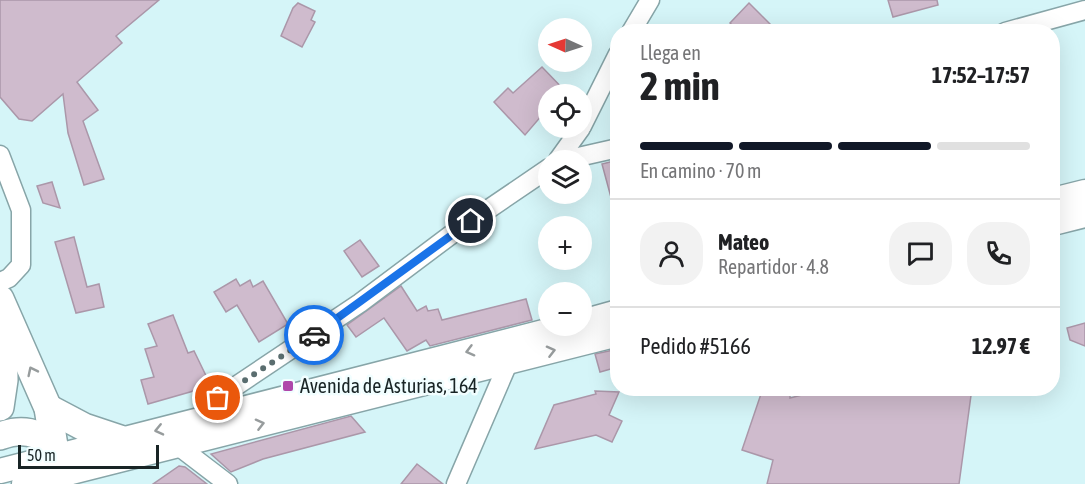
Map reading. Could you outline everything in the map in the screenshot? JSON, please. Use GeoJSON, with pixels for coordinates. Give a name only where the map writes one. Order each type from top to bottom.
{"type":"FeatureCollection","features":[{"type":"Feature","properties":{"kind":"highway"},"geometry":{"type":"LineString","coordinates":[[0,407],[5,357],[1,296]]}},
{"type":"Feature","properties":{"kind":"highway"},"geometry":{"type":"LineString","coordinates":[[1,296],[48,408],[57,465]]}},
{"type":"Feature","properties":{"kind":"highway"},"geometry":{"type":"LineString","coordinates":[[48,408],[84,427],[120,440]]}},
{"type":"Feature","properties":{"kind":"highway"},"geometry":{"type":"LineString","coordinates":[[0,436],[21,431],[36,433],[57,465]]}},
{"type":"Feature","properties":{"kind":"main road"},"geometry":{"type":"LineString","coordinates":[[1060,198],[1085,192]]}},
{"type":"Feature","properties":{"kind":"main road"},"geometry":{"type":"LineString","coordinates":[[1060,221],[1085,215]]}},
{"type":"Feature","properties":{"kind":"main road"},"geometry":{"type":"LineString","coordinates":[[592,319],[610,314]]}},
{"type":"Feature","properties":{"kind":"main road"},"geometry":{"type":"LineString","coordinates":[[24,484],[57,465],[120,440],[538,333]]}},
{"type":"Feature","properties":{"kind":"main road"},"geometry":{"type":"LineString","coordinates":[[0,471],[57,465],[96,474],[177,445],[610,336]]}},
{"type":"Feature","properties":{"kind":"street"},"geometry":{"type":"LineString","coordinates":[[636,24],[650,0]]}},
{"type":"Feature","properties":{"kind":"street"},"geometry":{"type":"LineString","coordinates":[[1034,24],[1085,10]]}},
{"type":"Feature","properties":{"kind":"street"},"geometry":{"type":"LineString","coordinates":[[592,107],[610,70]]}},
{"type":"Feature","properties":{"kind":"street"},"geometry":{"type":"LineString","coordinates":[[592,154],[610,150]]}},
{"type":"Feature","properties":{"kind":"street"},"geometry":{"type":"LineString","coordinates":[[0,155],[21,210],[21,265],[9,278],[1,296]]}},
{"type":"Feature","properties":{"kind":"street"},"geometry":{"type":"LineString","coordinates":[[210,418],[218,398],[360,303],[443,241],[538,176]]}},
{"type":"Feature","properties":{"kind":"street"},"geometry":{"type":"LineString","coordinates":[[456,484],[510,361]]}},
{"type":"Feature","properties":{"kind":"street"},"geometry":{"type":"LineString","coordinates":[[177,445],[228,484]]}},
{"type":"Feature","properties":{"kind":"building"},"geometry":{"type":"Polygon","coordinates":[[[0,0],[159,0],[116,36],[122,43],[77,82],[98,110],[83,121],[104,179],[84,185],[68,133],[63,94],[32,121],[19,119],[0,97],[0,0]]]}},
{"type":"Feature","properties":{"kind":"building"},"geometry":{"type":"Polygon","coordinates":[[[888,0],[937,0],[938,5],[893,17],[888,0]]]}},
{"type":"Feature","properties":{"kind":"building"},"geometry":{"type":"Polygon","coordinates":[[[298,3],[315,11],[311,20],[315,22],[302,47],[281,36],[293,8],[298,3]]]}},
{"type":"Feature","properties":{"kind":"building"},"geometry":{"type":"Polygon","coordinates":[[[749,3],[770,24],[731,24],[749,3]]]}},
{"type":"Feature","properties":{"kind":"building"},"geometry":{"type":"Polygon","coordinates":[[[538,71],[547,72],[558,84],[538,84],[538,120],[525,135],[494,102],[508,88],[513,93],[538,71]]]}},
{"type":"Feature","properties":{"kind":"building"},"geometry":{"type":"Polygon","coordinates":[[[610,162],[610,194],[602,164],[610,162]]]}},
{"type":"Feature","properties":{"kind":"building"},"geometry":{"type":"Polygon","coordinates":[[[52,182],[60,208],[43,203],[37,186],[52,182]]]}},
{"type":"Feature","properties":{"kind":"building"},"geometry":{"type":"Polygon","coordinates":[[[74,237],[87,287],[99,284],[104,307],[76,313],[55,242],[74,237]]]}},
{"type":"Feature","properties":{"kind":"building"},"geometry":{"type":"Polygon","coordinates":[[[360,240],[379,266],[362,277],[344,251],[360,240]]]}},
{"type":"Feature","properties":{"kind":"building"},"geometry":{"type":"Polygon","coordinates":[[[236,279],[240,286],[250,280],[253,287],[263,281],[288,324],[259,342],[237,305],[226,312],[214,292],[236,279]]]}},
{"type":"Feature","properties":{"kind":"building"},"geometry":{"type":"Polygon","coordinates":[[[401,286],[417,311],[426,306],[428,311],[438,309],[442,320],[526,299],[532,320],[430,346],[426,340],[407,351],[384,318],[356,337],[347,325],[401,286]]]}},
{"type":"Feature","properties":{"kind":"building"},"geometry":{"type":"Polygon","coordinates":[[[173,315],[188,353],[194,351],[211,386],[148,404],[141,380],[154,377],[145,349],[157,346],[148,324],[173,315]]]}},
{"type":"Feature","properties":{"kind":"building"},"geometry":{"type":"Polygon","coordinates":[[[1085,323],[1085,346],[1070,340],[1067,328],[1085,323]]]}},
{"type":"Feature","properties":{"kind":"building"},"geometry":{"type":"Polygon","coordinates":[[[610,351],[610,369],[600,372],[595,354],[610,351]]]}},
{"type":"Feature","properties":{"kind":"building"},"geometry":{"type":"Polygon","coordinates":[[[595,391],[610,392],[610,396],[617,396],[609,415],[622,421],[612,442],[596,435],[535,449],[554,405],[596,394],[595,391]]]}},
{"type":"Feature","properties":{"kind":"building"},"geometry":{"type":"Polygon","coordinates":[[[760,396],[790,396],[790,398],[798,396],[971,396],[959,484],[767,484],[773,460],[742,450],[760,396]]]}},
{"type":"Feature","properties":{"kind":"building"},"geometry":{"type":"Polygon","coordinates":[[[351,416],[365,432],[263,459],[231,472],[211,454],[351,416]]]}},
{"type":"Feature","properties":{"kind":"building"},"geometry":{"type":"Polygon","coordinates":[[[417,464],[443,484],[401,484],[417,464]]]}},
{"type":"Feature","properties":{"kind":"building"},"geometry":{"type":"Polygon","coordinates":[[[179,466],[185,467],[207,484],[153,484],[179,466]]]}},
{"type":"Feature","properties":{"kind":"way so far"},"geometry":{"type":"LineString","coordinates":[[218,398],[314,335]]}},
{"type":"Feature","properties":{"kind":"place","name":"Avenida de Asturias, 164"},"geometry":{"type":"Point","coordinates":[288,386]}},
{"type":"Feature","properties":{"kind":"route"},"geometry":{"type":"LineString","coordinates":[[314,335],[471,221]]}}]}
